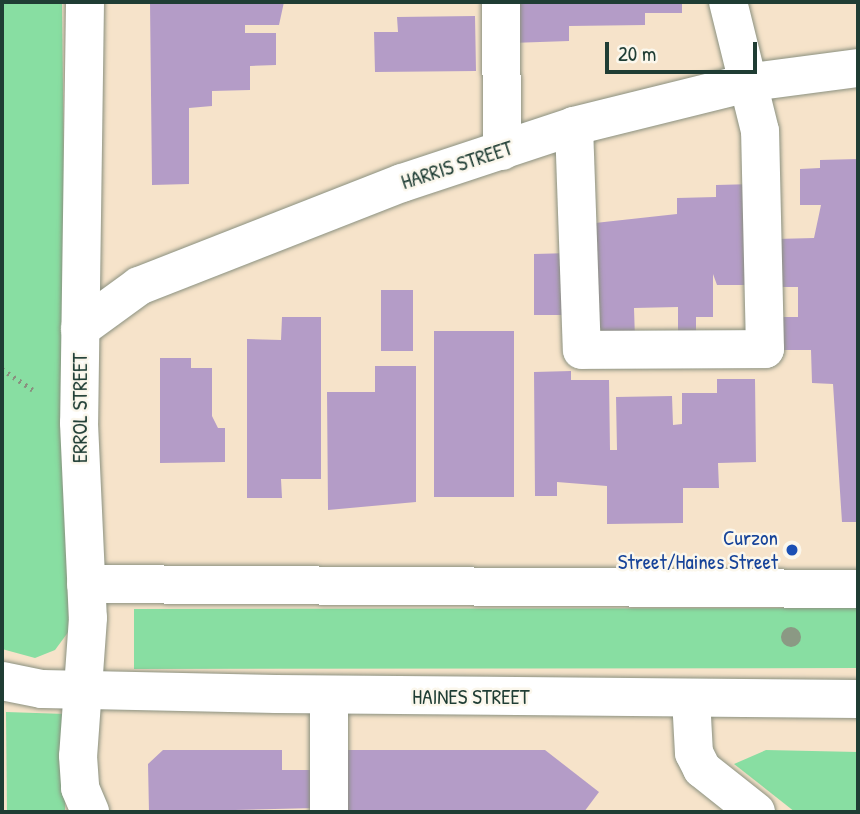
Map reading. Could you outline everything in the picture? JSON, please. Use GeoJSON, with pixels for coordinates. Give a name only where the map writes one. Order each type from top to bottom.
{"type":"FeatureCollection","features":[{"type":"Feature","properties":{"kind":"street","name":"ERROL STREET"},"geometry":{"type":"LineString","coordinates":[[85,2],[80,329],[86,584],[79,775],[90,812]]}},
{"type":"Feature","properties":{"kind":"street"},"geometry":{"type":"LineString","coordinates":[[501,2],[502,151]]}},
{"type":"Feature","properties":{"kind":"street"},"geometry":{"type":"LineString","coordinates":[[573,126],[582,350],[765,349],[760,131],[752,82],[728,2]]}},
{"type":"Feature","properties":{"kind":"street","name":"HARRIS STREET"},"geometry":{"type":"LineString","coordinates":[[80,329],[139,286],[402,183],[573,126],[752,82],[858,68]]}},
{"type":"Feature","properties":{"kind":"street"},"geometry":{"type":"LineString","coordinates":[[86,584],[858,589]]}},
{"type":"Feature","properties":{"kind":"street","name":"HAINES STREET"},"geometry":{"type":"LineString","coordinates":[[2,681],[84,689],[329,695],[858,699]]}},
{"type":"Feature","properties":{"kind":"street"},"geometry":{"type":"LineString","coordinates":[[329,695],[330,812]]}},
{"type":"Feature","properties":{"kind":"street"},"geometry":{"type":"LineString","coordinates":[[691,698],[697,761],[757,812]]}},
{"type":"Feature","properties":{"kind":"green space"},"geometry":{"type":"Polygon","coordinates":[[[2,2],[62,2],[69,631],[55,650],[35,658],[2,649],[2,2]]]}},
{"type":"Feature","properties":{"kind":"green space"},"geometry":{"type":"Polygon","coordinates":[[[858,608],[858,668],[134,669],[134,609],[858,608]]]}},
{"type":"Feature","properties":{"kind":"green space"},"geometry":{"type":"Polygon","coordinates":[[[6,712],[66,714],[65,812],[7,812],[6,712]]]}},
{"type":"Feature","properties":{"kind":"green space"},"geometry":{"type":"Polygon","coordinates":[[[766,750],[858,752],[858,812],[795,812],[734,764],[766,750]]]}},
{"type":"Feature","properties":{"kind":"building"},"geometry":{"type":"Polygon","coordinates":[[[150,2],[284,2],[279,25],[245,25],[245,33],[276,33],[276,65],[250,66],[250,90],[212,91],[212,106],[189,108],[189,184],[152,185],[150,2]]]}},
{"type":"Feature","properties":{"kind":"building"},"geometry":{"type":"Polygon","coordinates":[[[510,2],[682,2],[682,13],[645,13],[645,25],[569,26],[569,41],[511,43],[510,2]]]}},
{"type":"Feature","properties":{"kind":"building"},"geometry":{"type":"Polygon","coordinates":[[[475,16],[476,71],[375,72],[374,32],[398,32],[397,17],[475,16]]]}},
{"type":"Feature","properties":{"kind":"building"},"geometry":{"type":"Polygon","coordinates":[[[858,159],[858,522],[842,522],[833,384],[812,383],[811,350],[776,350],[776,317],[798,317],[798,287],[777,287],[776,239],[814,238],[821,205],[800,205],[800,169],[820,168],[820,160],[858,159]]]}},
{"type":"Feature","properties":{"kind":"building"},"geometry":{"type":"Polygon","coordinates":[[[755,184],[757,285],[717,285],[713,274],[713,317],[696,317],[696,339],[678,339],[678,307],[634,308],[635,339],[595,340],[595,223],[677,214],[677,198],[716,197],[716,185],[755,184]]]}},
{"type":"Feature","properties":{"kind":"building"},"geometry":{"type":"Polygon","coordinates":[[[571,253],[572,315],[534,315],[534,254],[571,253]]]}},
{"type":"Feature","properties":{"kind":"building"},"geometry":{"type":"Polygon","coordinates":[[[381,290],[413,290],[413,351],[381,351],[381,290]]]}},
{"type":"Feature","properties":{"kind":"building"},"geometry":{"type":"Polygon","coordinates":[[[282,317],[321,317],[321,479],[281,479],[282,498],[247,498],[247,339],[281,340],[282,317]]]}},
{"type":"Feature","properties":{"kind":"building"},"geometry":{"type":"Polygon","coordinates":[[[434,331],[514,331],[514,497],[434,497],[434,331]]]}},
{"type":"Feature","properties":{"kind":"building"},"geometry":{"type":"Polygon","coordinates":[[[160,358],[191,358],[191,368],[212,368],[212,416],[218,428],[225,428],[225,462],[160,463],[160,358]]]}},
{"type":"Feature","properties":{"kind":"building"},"geometry":{"type":"Polygon","coordinates":[[[375,366],[416,366],[416,502],[328,510],[327,392],[375,392],[375,366]]]}},
{"type":"Feature","properties":{"kind":"building"},"geometry":{"type":"Polygon","coordinates":[[[571,371],[571,380],[609,380],[610,450],[617,450],[616,397],[672,396],[673,425],[682,424],[682,393],[717,393],[717,379],[755,379],[756,462],[718,463],[719,488],[683,488],[683,523],[607,524],[607,486],[557,482],[557,496],[535,496],[534,372],[571,371]]]}},
{"type":"Feature","properties":{"kind":"building"},"geometry":{"type":"Polygon","coordinates":[[[163,750],[282,750],[282,770],[315,770],[315,808],[149,812],[148,764],[163,750]]]}},
{"type":"Feature","properties":{"kind":"building"},"geometry":{"type":"Polygon","coordinates":[[[339,750],[545,750],[599,792],[584,812],[339,812],[339,750]]]}},
{"type":"Feature","properties":{"kind":"place","name":"Curzon Street/Haines Street"},"geometry":{"type":"Point","coordinates":[792,550]}}]}
